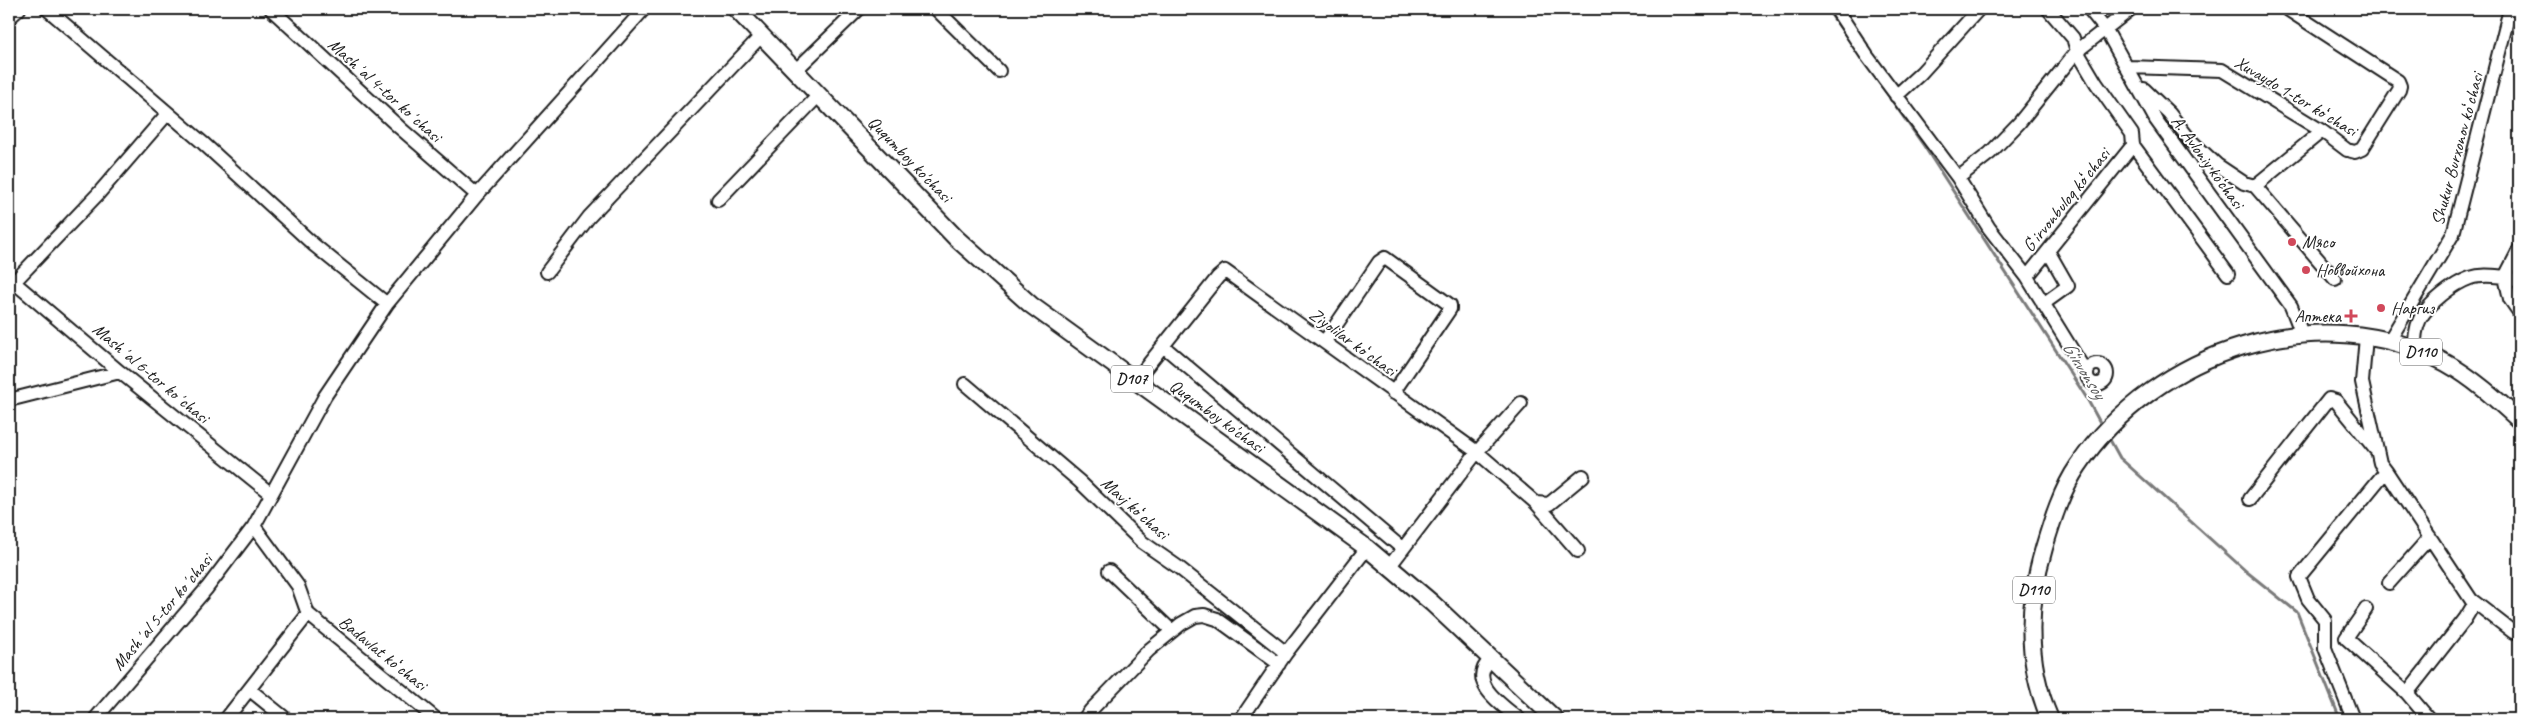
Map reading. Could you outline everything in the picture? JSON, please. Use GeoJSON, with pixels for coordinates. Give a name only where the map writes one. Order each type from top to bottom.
{"type":"FeatureCollection","features":[{"type":"Feature","properties":{"kind":"main road","name":"Ququmboy ko'chasi"},"geometry":{"type":"LineString","coordinates":[[736,9],[956,238],[1031,305],[1134,382],[1367,548],[1432,603],[1555,719]]}},
{"type":"Feature","properties":{"kind":"main road","name":"D110"},"geometry":{"type":"LineString","coordinates":[[2050,719],[2040,691],[2031,652],[2032,604],[2046,540],[2078,466],[2108,430],[2141,397],[2179,373],[2219,355],[2260,342],[2302,334],[2335,334],[2389,341],[2445,363],[2463,374],[2519,420]]}},
{"type":"Feature","properties":{"kind":"street"},"geometry":{"type":"LineString","coordinates":[[9,18],[19,9]]}},
{"type":"Feature","properties":{"kind":"street"},"geometry":{"type":"LineString","coordinates":[[47,9],[168,113],[314,245],[386,304]]}},
{"type":"Feature","properties":{"kind":"street","name":"Mashʼal 4-tor koʼchasi"},"geometry":{"type":"LineString","coordinates":[[271,9],[400,128],[477,195]]}},
{"type":"Feature","properties":{"kind":"street","name":"Mashʼal 5-tor koʼchasi"},"geometry":{"type":"LineString","coordinates":[[95,719],[207,588],[254,526],[325,396],[386,304],[477,195],[644,9]]}},
{"type":"Feature","properties":{"kind":"street"},"geometry":{"type":"LineString","coordinates":[[796,70],[858,9]]}},
{"type":"Feature","properties":{"kind":"street"},"geometry":{"type":"LineString","coordinates":[[936,9],[999,71]]}},
{"type":"Feature","properties":{"kind":"street","name":"Gʻirvonbuloq koʻchasi"},"geometry":{"type":"LineString","coordinates":[[1836,9],[1896,96],[1958,178],[1989,228],[2027,277],[2086,374]]}},
{"type":"Feature","properties":{"kind":"street"},"geometry":{"type":"LineString","coordinates":[[1896,96],[1928,66],[1979,9]]}},
{"type":"Feature","properties":{"kind":"street","name":"Gʻirvonbuloq koʻchasi"},"geometry":{"type":"LineString","coordinates":[[2048,9],[2073,38],[2077,51],[2096,83],[2132,134],[2133,145],[2228,274]]}},
{"type":"Feature","properties":{"kind":"street","name":"A. Avloniy ko‘chasi"},"geometry":{"type":"LineString","coordinates":[[2089,9],[2106,30],[2156,120],[2291,306],[2302,334]]}},
{"type":"Feature","properties":{"kind":"street"},"geometry":{"type":"LineString","coordinates":[[1958,178],[1990,153],[2019,123],[2077,51],[2132,9]]}},
{"type":"Feature","properties":{"kind":"street","name":"Xuvaydo 1-tor koʻchasi"},"geometry":{"type":"LineString","coordinates":[[2128,67],[2222,70],[2322,131],[2347,150],[2355,152],[2362,149],[2399,90],[2398,81],[2287,9]]}},
{"type":"Feature","properties":{"kind":"street","name":"Shukur Burxonov koʻchasi"},"geometry":{"type":"LineString","coordinates":[[2389,341],[2454,234],[2510,9]]}},
{"type":"Feature","properties":{"kind":"street"},"geometry":{"type":"LineString","coordinates":[[547,272],[589,217],[762,35]]}},
{"type":"Feature","properties":{"kind":"street"},"geometry":{"type":"LineString","coordinates":[[2135,81],[2169,113],[2191,141],[2217,165],[2244,183],[2255,186],[2335,279]]}},
{"type":"Feature","properties":{"kind":"street"},"geometry":{"type":"LineString","coordinates":[[718,200],[819,95]]}},
{"type":"Feature","properties":{"kind":"street"},"geometry":{"type":"LineString","coordinates":[[12,280],[98,194],[168,113]]}},
{"type":"Feature","properties":{"kind":"street"},"geometry":{"type":"LineString","coordinates":[[2255,186],[2322,131]]}},
{"type":"Feature","properties":{"kind":"street","name":"Gʻirvonbuloq koʻchasi"},"geometry":{"type":"LineString","coordinates":[[2027,277],[2133,145]]}},
{"type":"Feature","properties":{"kind":"street"},"geometry":{"type":"LineString","coordinates":[[2519,250],[2505,277],[2510,299],[2519,312]]}},
{"type":"Feature","properties":{"kind":"street"},"geometry":{"type":"LineString","coordinates":[[2043,304],[2068,286],[2048,251]]}},
{"type":"Feature","properties":{"kind":"street"},"geometry":{"type":"LineString","coordinates":[[1325,341],[1379,262],[1385,258],[1450,305],[1450,310],[1393,393]]}},
{"type":"Feature","properties":{"kind":"street","name":"Ziyolilar koʻchasi"},"geometry":{"type":"LineString","coordinates":[[1163,346],[1218,276],[1225,271],[1477,452],[1536,504],[1578,551]]}},
{"type":"Feature","properties":{"kind":"street"},"geometry":{"type":"LineString","coordinates":[[2415,350],[2415,332],[2420,319],[2454,287],[2470,278],[2484,275],[2505,277],[2519,281]]}},
{"type":"Feature","properties":{"kind":"street","name":"Mashʼal 6-tor koʼchasi"},"geometry":{"type":"LineString","coordinates":[[12,280],[120,372],[271,494]]}},
{"type":"Feature","properties":{"kind":"street"},"geometry":{"type":"LineString","coordinates":[[2366,337],[2362,382],[2380,463],[2474,601],[2513,632]]}},
{"type":"Feature","properties":{"kind":"street"},"geometry":{"type":"LineString","coordinates":[[1134,382],[1163,346],[1403,549]]}},
{"type":"Feature","properties":{"kind":"street"},"geometry":{"type":"LineString","coordinates":[[9,400],[120,372]]}},
{"type":"Feature","properties":{"kind":"street","name":"Mavj koʻchasi"},"geometry":{"type":"LineString","coordinates":[[965,384],[1079,481],[1142,542],[1178,567],[1282,659]]}},
{"type":"Feature","properties":{"kind":"street"},"geometry":{"type":"LineString","coordinates":[[2250,499],[2329,399],[2336,401],[2378,453]]}},
{"type":"Feature","properties":{"kind":"street"},"geometry":{"type":"LineString","coordinates":[[1389,567],[1477,452],[1521,403]]}},
{"type":"Feature","properties":{"kind":"street"},"geometry":{"type":"LineString","coordinates":[[2353,719],[2325,648],[2325,620],[2308,599],[2302,588],[2299,576],[2386,472]]}},
{"type":"Feature","properties":{"kind":"street"},"geometry":{"type":"LineString","coordinates":[[1536,504],[1549,504],[1583,476]]}},
{"type":"Feature","properties":{"kind":"street"},"geometry":{"type":"LineString","coordinates":[[226,719],[308,614],[298,586],[254,526]]}},
{"type":"Feature","properties":{"kind":"street"},"geometry":{"type":"LineString","coordinates":[[2388,583],[2430,537]]}},
{"type":"Feature","properties":{"kind":"street"},"geometry":{"type":"LineString","coordinates":[[1241,719],[1282,659],[1367,548]]}},
{"type":"Feature","properties":{"kind":"street"},"geometry":{"type":"LineString","coordinates":[[1109,571],[1172,631]]}},
{"type":"Feature","properties":{"kind":"street"},"geometry":{"type":"LineString","coordinates":[[2407,693],[2465,619],[2473,608],[2474,601]]}},
{"type":"Feature","properties":{"kind":"street"},"geometry":{"type":"LineString","coordinates":[[2366,609],[2346,638],[2407,693],[2429,719]]}},
{"type":"Feature","properties":{"kind":"street","name":"Badavlat koʻchasi"},"geometry":{"type":"LineString","coordinates":[[308,614],[436,719]]}},
{"type":"Feature","properties":{"kind":"street"},"geometry":{"type":"LineString","coordinates":[[1088,714],[1149,650],[1187,619],[1195,616],[1210,616],[1282,659]]}},
{"type":"Feature","properties":{"kind":"street"},"geometry":{"type":"LineString","coordinates":[[1491,659],[1483,666],[1481,674],[1484,685],[1502,712],[1520,719]]}},
{"type":"Feature","properties":{"kind":"street"},"geometry":{"type":"LineString","coordinates":[[250,690],[286,719]]}},
{"type":"Feature","properties":{"kind":"waterway","name":"G‘irvonsoy"},"geometry":{"type":"LineString","coordinates":[[1827,9],[1850,41]]}},
{"type":"Feature","properties":{"kind":"waterway","name":"G‘irvonsoy"},"geometry":{"type":"LineString","coordinates":[[1875,77],[1924,146],[2086,397],[2103,428]]}},
{"type":"Feature","properties":{"kind":"waterway","name":"G‘irvonsoy"},"geometry":{"type":"LineString","coordinates":[[2109,438],[2120,458],[2247,572],[2297,612],[2340,719]]}},
{"type":"Feature","properties":{"kind":"place","name":"Мясо"},"geometry":{"type":"Point","coordinates":[2292,242]}},
{"type":"Feature","properties":{"kind":"place","name":"Новвойхона"},"geometry":{"type":"Point","coordinates":[2306,270]}},
{"type":"Feature","properties":{"kind":"place","name":"Наргиз"},"geometry":{"type":"Point","coordinates":[2381,308]}},
{"type":"Feature","properties":{"kind":"place","name":"Аптека"},"geometry":{"type":"Point","coordinates":[2351,316]}}]}
